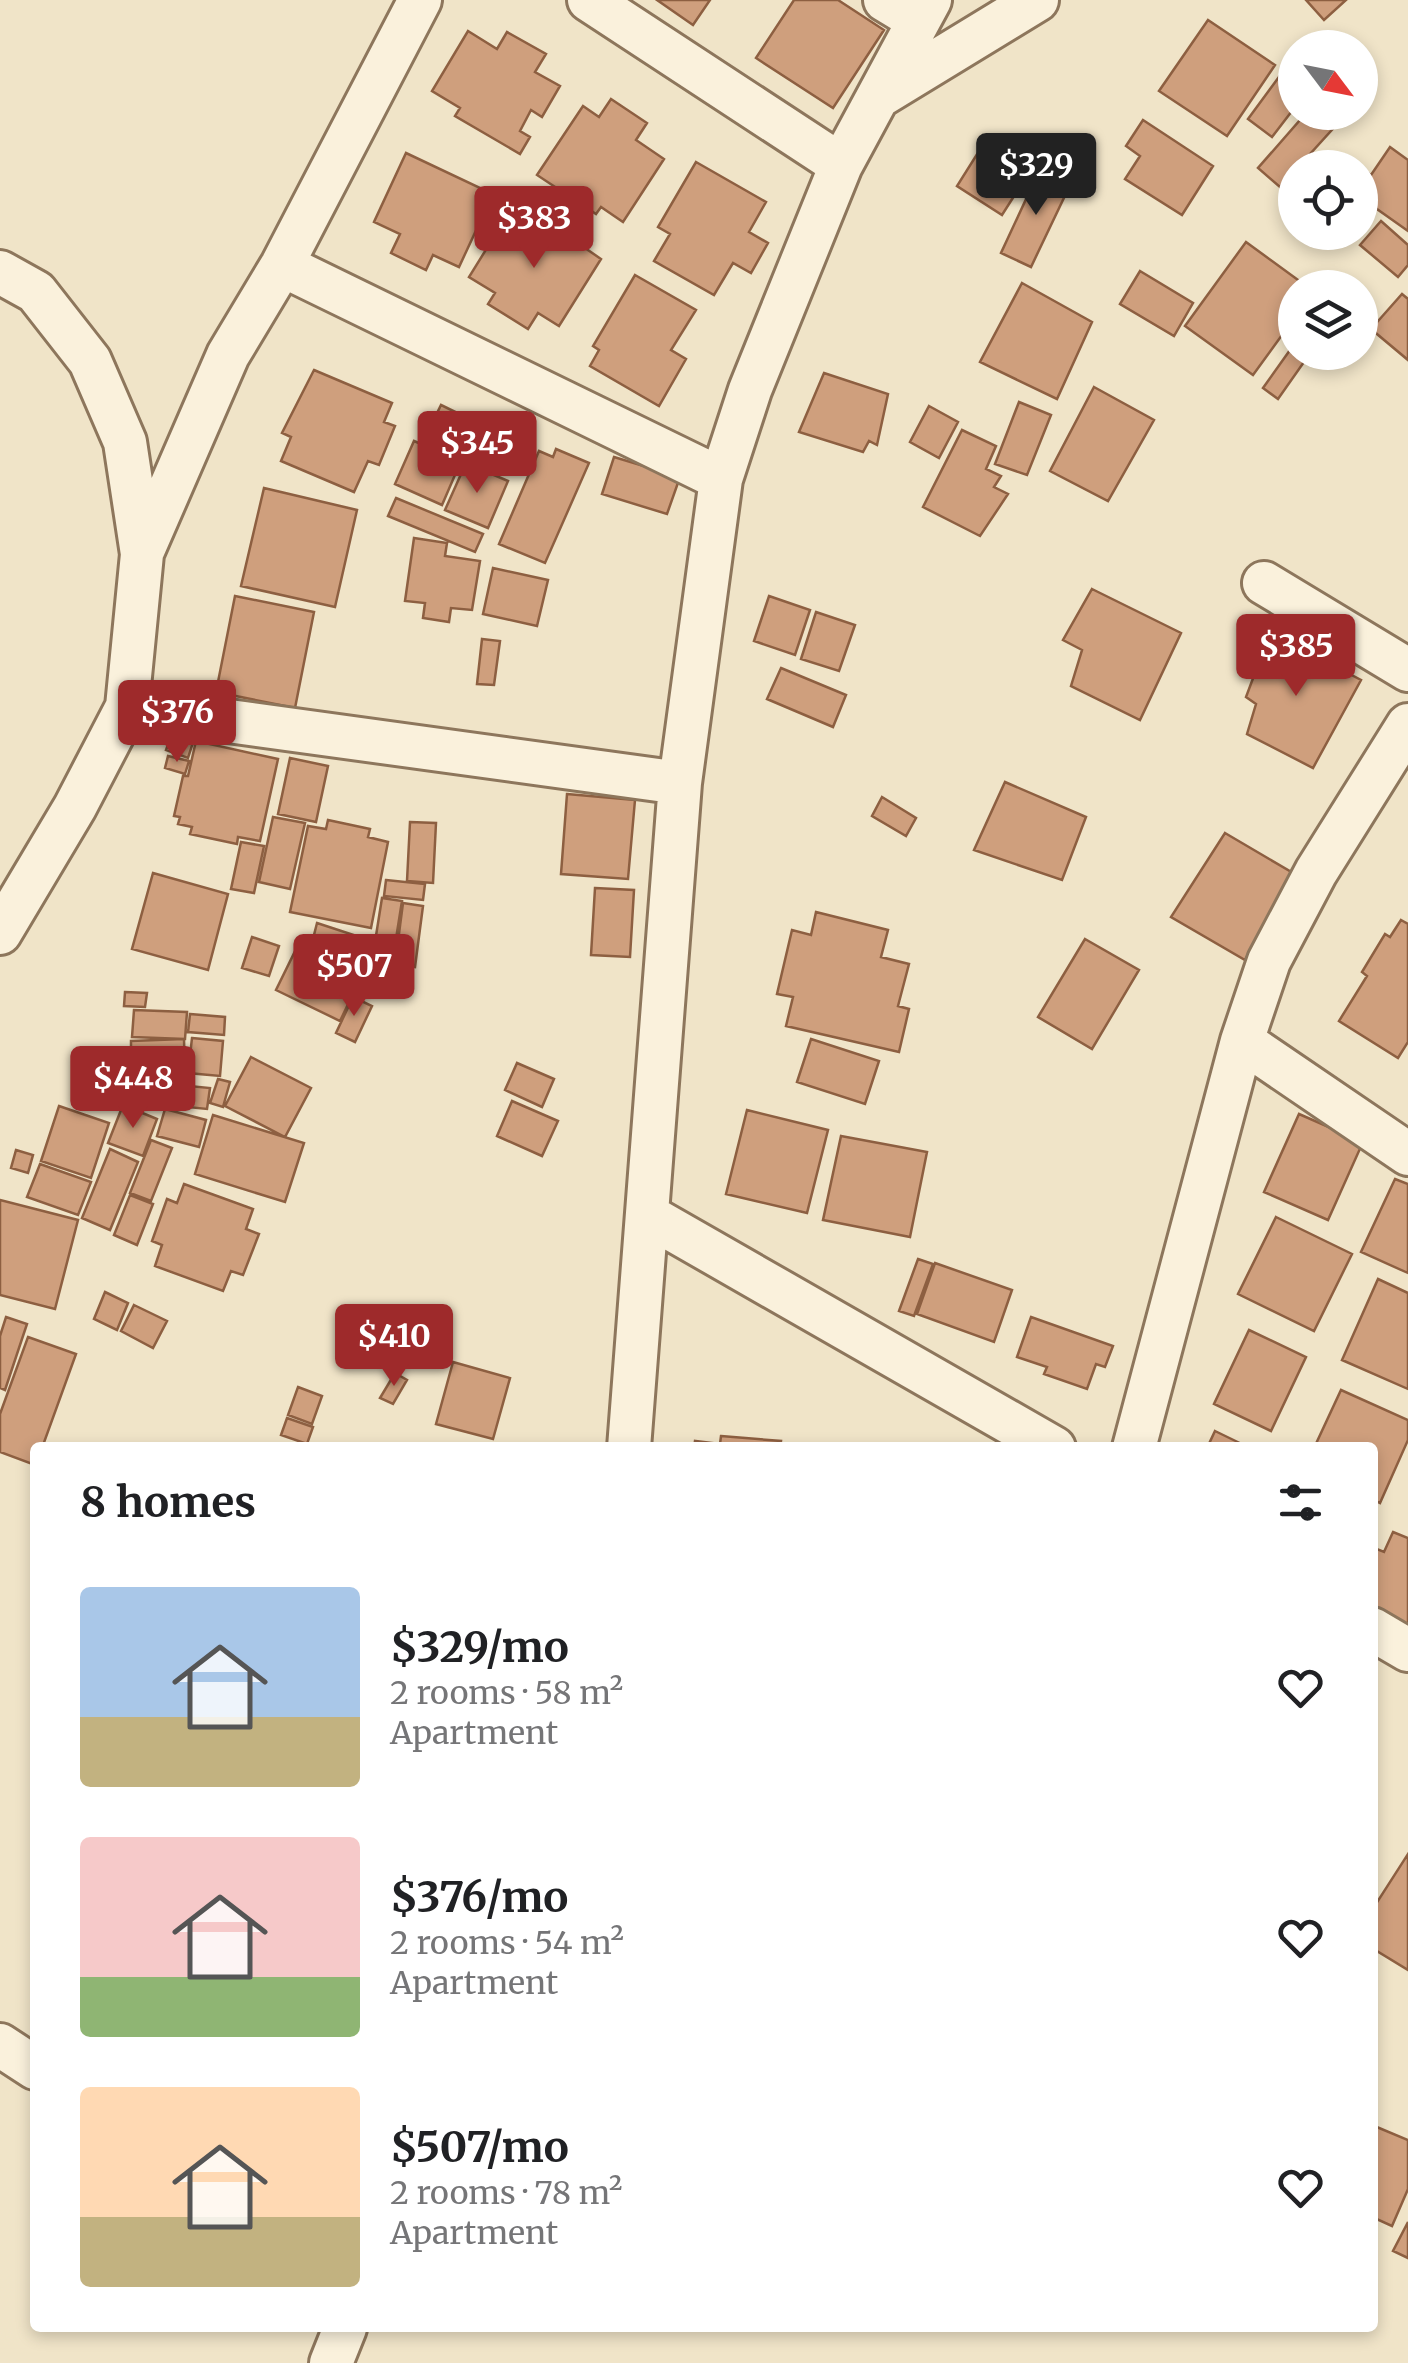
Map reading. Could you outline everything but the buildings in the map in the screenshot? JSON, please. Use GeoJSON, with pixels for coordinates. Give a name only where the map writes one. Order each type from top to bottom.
{"type":"FeatureCollection","features":[{"type":"Feature","properties":{"kind":"street"},"geometry":{"type":"LineString","coordinates":[[142,554],[228,355],[282,265],[420,0]]}},
{"type":"Feature","properties":{"kind":"street"},"geometry":{"type":"LineString","coordinates":[[589,0],[841,165]]}},
{"type":"Feature","properties":{"kind":"street"},"geometry":{"type":"LineString","coordinates":[[873,100],[1037,0]]}},
{"type":"Feature","properties":{"kind":"street"},"geometry":{"type":"LineString","coordinates":[[629,1442],[680,783],[721,479],[750,390],[841,165],[911,7]]}},
{"type":"Feature","properties":{"kind":"street"},"geometry":{"type":"LineString","coordinates":[[282,265],[721,479]]}},
{"type":"Feature","properties":{"kind":"street"},"geometry":{"type":"LineString","coordinates":[[0,272],[36,292],[90,362],[125,442],[142,554],[127,706],[75,808],[0,933]]}},
{"type":"Feature","properties":{"kind":"street"},"geometry":{"type":"LineString","coordinates":[[1264,583],[1408,670]]}},
{"type":"Feature","properties":{"kind":"street"},"geometry":{"type":"LineString","coordinates":[[127,706],[680,783]]}},
{"type":"Feature","properties":{"kind":"street"},"geometry":{"type":"LineString","coordinates":[[1136,1442],[1242,1042],[1269,961],[1316,872],[1408,724]]}},
{"type":"Feature","properties":{"kind":"street"},"geometry":{"type":"LineString","coordinates":[[1242,1042],[1408,1154]]}},
{"type":"Feature","properties":{"kind":"street"},"geometry":{"type":"LineString","coordinates":[[647,1215],[1044,1442]]}},
{"type":"Feature","properties":{"kind":"street"},"geometry":{"type":"LineString","coordinates":[[1378,1632],[1408,1650]]}},
{"type":"Feature","properties":{"kind":"street"},"geometry":{"type":"LineString","coordinates":[[0,2045],[30,2065]]}},
{"type":"Feature","properties":{"kind":"street"},"geometry":{"type":"LineString","coordinates":[[332,2363],[344,2332]]}},
{"type":"Feature","properties":{"kind":"street"},"geometry":{"type":"LineString","coordinates":[[360,2332],[364,2363]]}}]}
